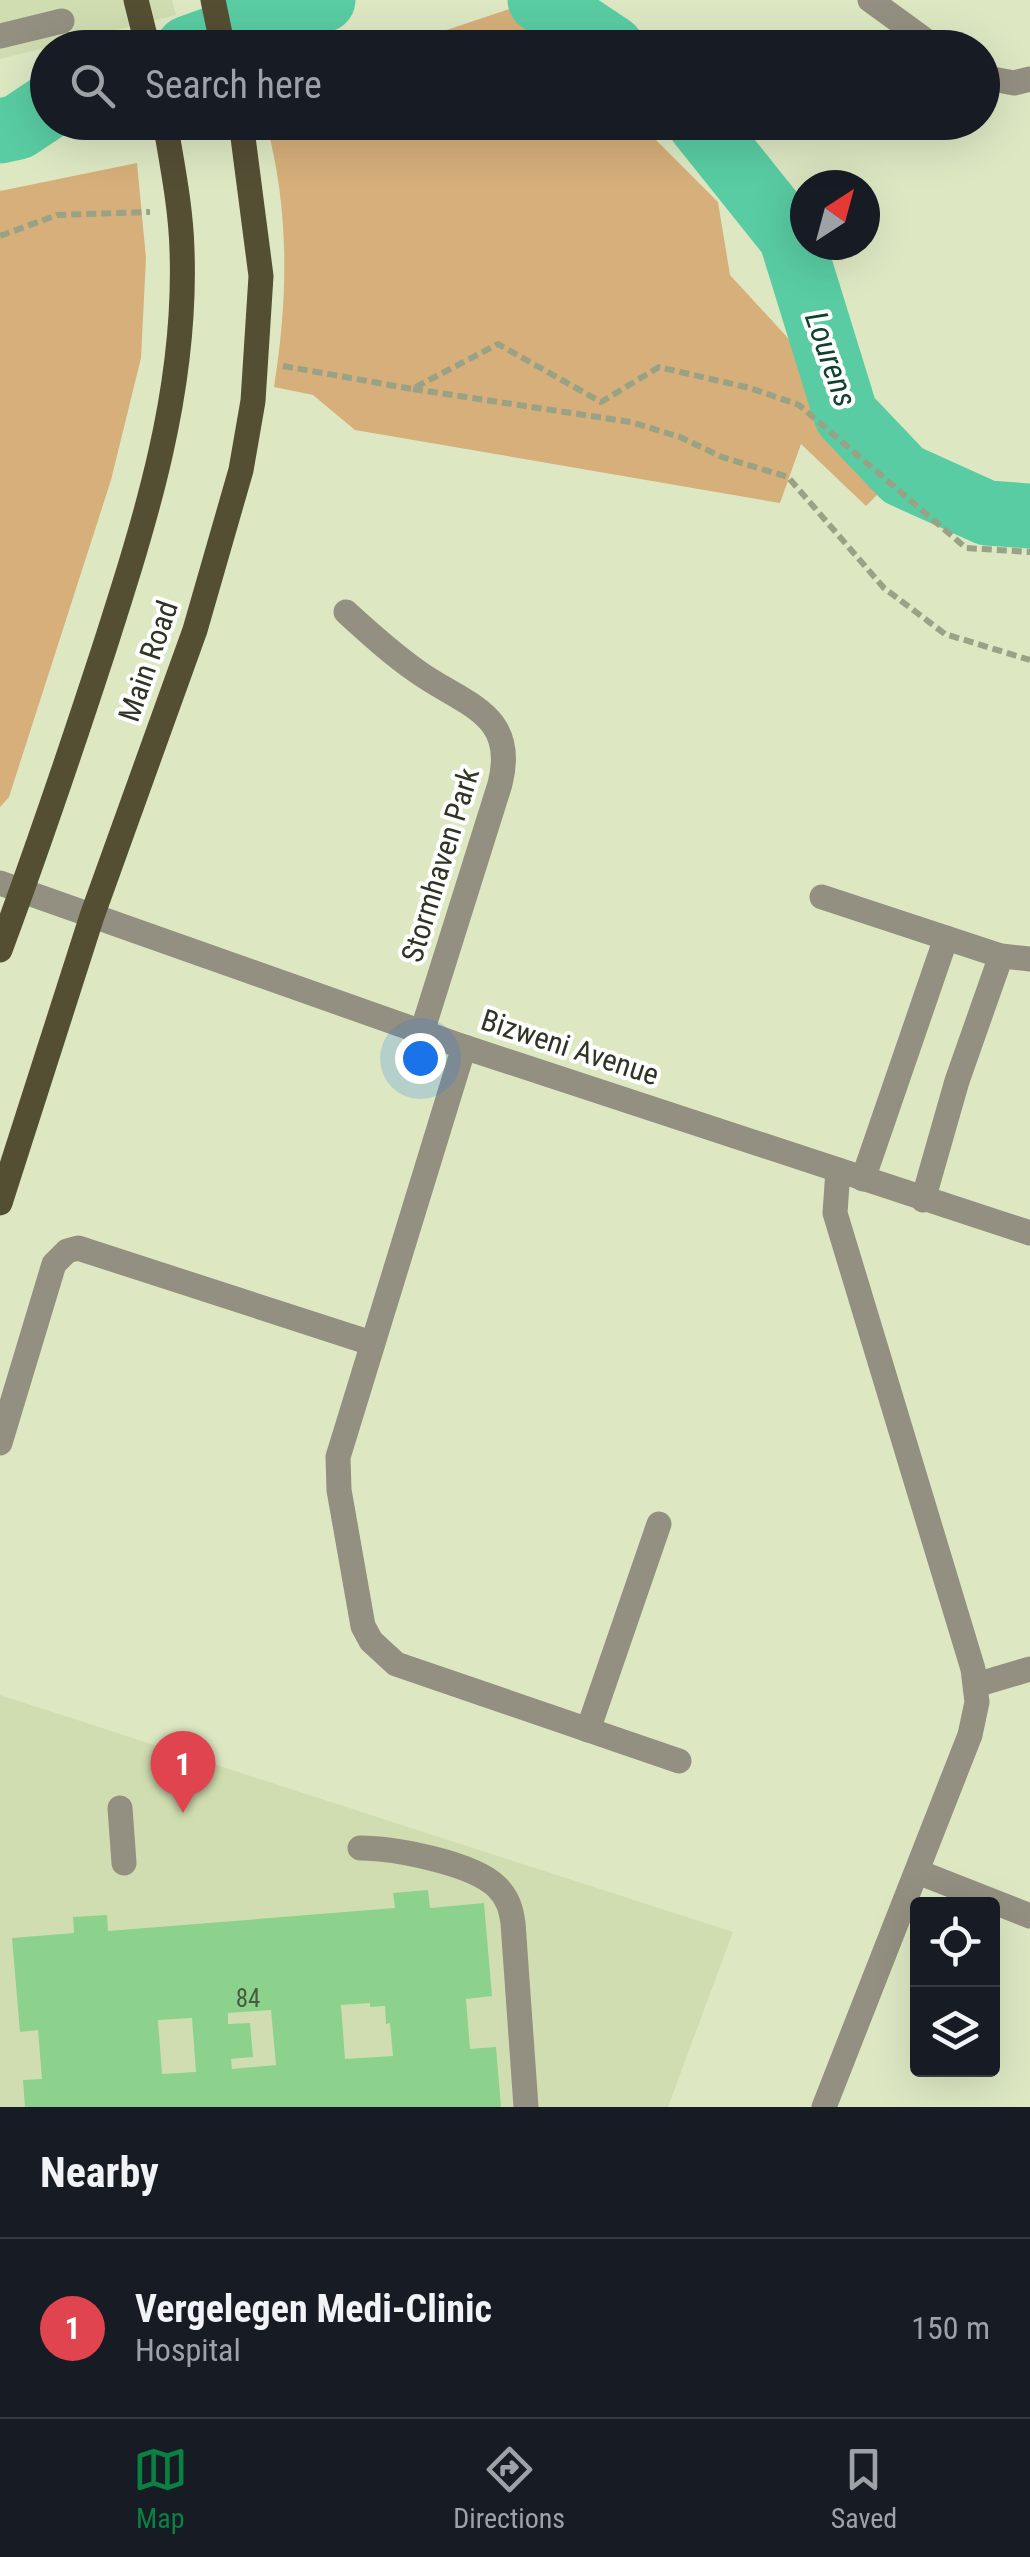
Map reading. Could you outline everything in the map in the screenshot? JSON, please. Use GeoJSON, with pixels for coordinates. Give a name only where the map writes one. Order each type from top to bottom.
{"type":"FeatureCollection","features":[{"type":"Feature","properties":{"kind":"main road"},"geometry":{"type":"LineString","coordinates":[[212,0],[219,30]]}},
{"type":"Feature","properties":{"kind":"main road","name":"Main Road"},"geometry":{"type":"LineString","coordinates":[[0,950],[11,888],[49,819],[149,512],[169,426],[180,340],[182,249],[168,140]]}},
{"type":"Feature","properties":{"kind":"main road","name":"Main Road"},"geometry":{"type":"LineString","coordinates":[[0,1203],[92,916],[195,630],[240,470],[256,361],[261,276],[244,140]]}},
{"type":"Feature","properties":{"kind":"street"},"geometry":{"type":"LineString","coordinates":[[870,0],[911,30]]}},
{"type":"Feature","properties":{"kind":"street"},"geometry":{"type":"LineString","coordinates":[[0,36],[62,21]]}},
{"type":"Feature","properties":{"kind":"street"},"geometry":{"type":"LineString","coordinates":[[1000,80],[1030,79]]}},
{"type":"Feature","properties":{"kind":"street","name":"Stormhaven Park"},"geometry":{"type":"LineString","coordinates":[[346,612],[419,673],[488,718],[504,746],[500,784],[422,1032]]}},
{"type":"Feature","properties":{"kind":"street","name":"Bizweni Avenue"},"geometry":{"type":"LineString","coordinates":[[11,888],[464,1047],[1030,1233]]}},
{"type":"Feature","properties":{"kind":"street"},"geometry":{"type":"LineString","coordinates":[[822,896],[1001,956],[1030,959]]}},
{"type":"Feature","properties":{"kind":"street"},"geometry":{"type":"LineString","coordinates":[[864,1179],[946,938]]}},
{"type":"Feature","properties":{"kind":"street"},"geometry":{"type":"LineString","coordinates":[[923,1200],[958,1080],[1001,956]]}},
{"type":"Feature","properties":{"kind":"street"},"geometry":{"type":"LineString","coordinates":[[464,1047],[341,1442],[337,1474],[363,1626],[371,1642],[396,1664],[679,1761]]}},
{"type":"Feature","properties":{"kind":"street"},"geometry":{"type":"LineString","coordinates":[[824,2107],[970,1735],[977,1702],[976,1685],[835,1213],[838,1170]]}},
{"type":"Feature","properties":{"kind":"street"},"geometry":{"type":"LineString","coordinates":[[0,1443],[54,1264],[67,1251],[78,1248],[371,1343]]}},
{"type":"Feature","properties":{"kind":"street"},"geometry":{"type":"LineString","coordinates":[[588,1730],[660,1524]]}},
{"type":"Feature","properties":{"kind":"street"},"geometry":{"type":"LineString","coordinates":[[976,1685],[1030,1669]]}},
{"type":"Feature","properties":{"kind":"street"},"geometry":{"type":"LineString","coordinates":[[120,1808],[124,1864]]}},
{"type":"Feature","properties":{"kind":"street"},"geometry":{"type":"LineString","coordinates":[[360,1848],[396,1848],[481,1876],[505,1896],[513,1924],[526,2107]]}},
{"type":"Feature","properties":{"kind":"street"},"geometry":{"type":"LineString","coordinates":[[918,1872],[1030,1916]]}},
{"type":"Feature","properties":{"kind":"path"},"geometry":{"type":"LineString","coordinates":[[0,236],[57,215],[178,211]]}},
{"type":"Feature","properties":{"kind":"path"},"geometry":{"type":"LineString","coordinates":[[412,389],[498,344],[601,402],[659,367],[750,388],[800,405],[966,548],[1030,552]]}},
{"type":"Feature","properties":{"kind":"path"},"geometry":{"type":"LineString","coordinates":[[256,361],[631,422],[680,437],[722,457],[788,476],[884,588],[945,634],[1030,660]]}},
{"type":"Feature","properties":{"kind":"shaded area"},"geometry":{"type":"Polygon","coordinates":[[[0,0],[172,0],[176,15],[116,30],[30,30],[30,52],[0,59],[0,0]]]}},
{"type":"Feature","properties":{"kind":"shaded area"},"geometry":{"type":"Polygon","coordinates":[[[512,8],[553,30],[447,30],[512,8]]]}},
{"type":"Feature","properties":{"kind":"shaded area"},"geometry":{"type":"Polygon","coordinates":[[[270,140],[656,140],[718,202],[730,275],[798,349],[834,419],[895,477],[866,506],[801,444],[780,503],[355,430],[313,395],[274,387],[284,255],[270,140]]]}},
{"type":"Feature","properties":{"kind":"shaded area"},"geometry":{"type":"Polygon","coordinates":[[[137,163],[146,258],[141,358],[111,480],[9,797],[0,807],[0,191],[137,163]]]}},
{"type":"Feature","properties":{"kind":"shaded area"},"geometry":{"type":"Polygon","coordinates":[[[0,1695],[733,1932],[668,2107],[0,2107],[0,1695]]]}},
{"type":"Feature","properties":{"kind":"building"},"geometry":{"type":"Polygon","coordinates":[[[428,1890],[430,1908],[484,1903],[492,1996],[466,1999],[470,2049],[496,2047],[501,2107],[25,2107],[23,2080],[42,2079],[38,2030],[20,2032],[12,1938],[74,1933],[73,1917],[107,1915],[108,1931],[395,1908],[393,1893],[428,1890]],[[370,2003],[341,2005],[345,2059],[393,2056],[385,2006],[370,2007],[370,2003]],[[271,2010],[228,2013],[228,2024],[250,2023],[253,2057],[231,2059],[232,2069],[276,2065],[271,2010]],[[192,2018],[158,2020],[162,2074],[196,2072],[192,2018]]]}},
{"type":"Feature","properties":{"kind":"waterway","name":"Lourens"},"geometry":{"type":"LineString","coordinates":[[239,30],[323,0]]}},
{"type":"Feature","properties":{"kind":"waterway","name":"Lourens"},"geometry":{"type":"LineString","coordinates":[[540,0],[585,30]]}},
{"type":"Feature","properties":{"kind":"waterway","name":"Lourens"},"geometry":{"type":"LineString","coordinates":[[0,131],[30,119]]}},
{"type":"Feature","properties":{"kind":"waterway","name":"Lourens"},"geometry":{"type":"LineString","coordinates":[[713,140],[791,237],[846,415],[903,475],[987,513],[1030,516]]}},
{"type":"Feature","properties":{"kind":"place","name":"Vergelegen Medi-Clinic"},"geometry":{"type":"Point","coordinates":[183,1813]}}]}
